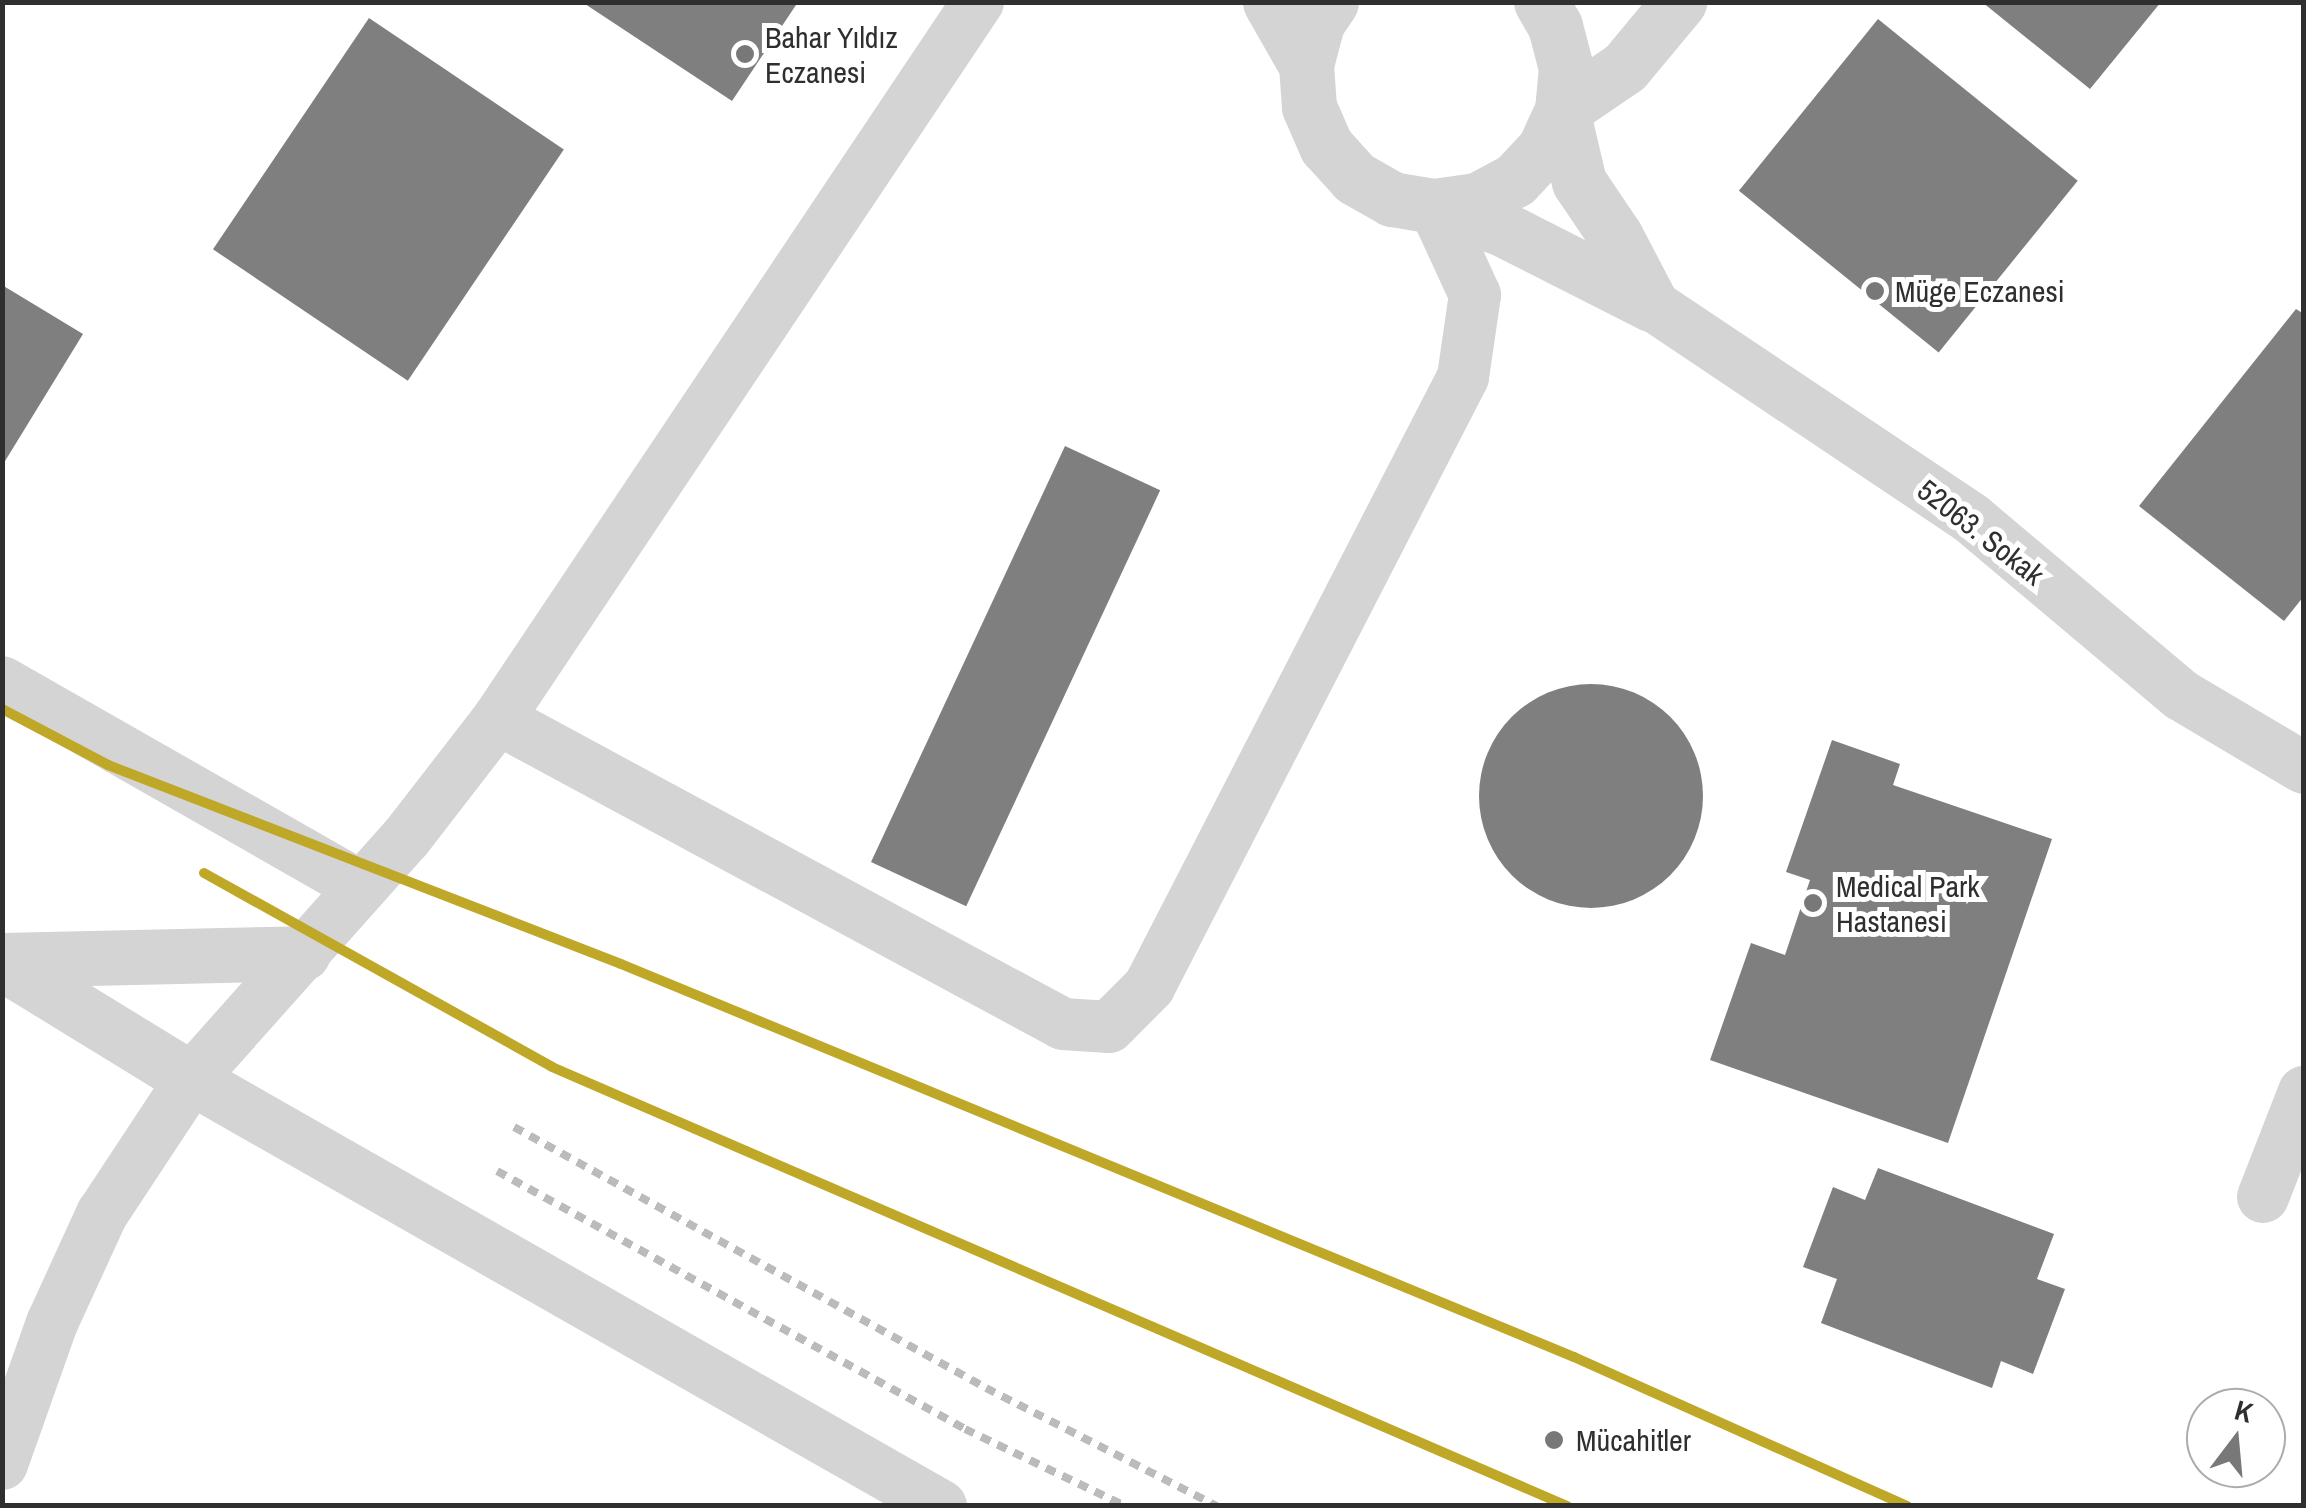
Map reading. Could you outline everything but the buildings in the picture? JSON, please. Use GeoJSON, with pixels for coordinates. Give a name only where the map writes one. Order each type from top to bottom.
{"type":"FeatureCollection","features":[{"type":"Feature","properties":{"kind":"street"},"geometry":{"type":"LineString","coordinates":[[2,1464],[52,1323],[102,1214],[190,1079],[406,838],[498,719],[978,2]]}},
{"type":"Feature","properties":{"kind":"street"},"geometry":{"type":"LineString","coordinates":[[1270,2],[1306,65]]}},
{"type":"Feature","properties":{"kind":"street"},"geometry":{"type":"LineString","coordinates":[[1331,2],[1317,24],[1306,65],[1310,107],[1326,146],[1355,178],[1392,199],[1434,206],[1501,228],[1651,304]]}},
{"type":"Feature","properties":{"kind":"street"},"geometry":{"type":"LineString","coordinates":[[1540,2],[1556,26],[1566,68],[1562,110],[1579,182],[1616,237],[1651,304]]}},
{"type":"Feature","properties":{"kind":"street"},"geometry":{"type":"LineString","coordinates":[[1434,206],[1477,200],[1515,180],[1544,149],[1562,110],[1625,68],[1679,2]]}},
{"type":"Feature","properties":{"kind":"street"},"geometry":{"type":"LineString","coordinates":[[498,719],[1063,1024],[1109,1028],[1149,987],[1463,377],[1475,295],[1434,206]]}},
{"type":"Feature","properties":{"kind":"street","name":"52063. Sokak"},"geometry":{"type":"LineString","coordinates":[[1651,304],[1972,519],[2181,696],[2304,768]]}},
{"type":"Feature","properties":{"kind":"street"},"geometry":{"type":"LineString","coordinates":[[2,682],[362,887]]}},
{"type":"Feature","properties":{"kind":"street"},"geometry":{"type":"LineString","coordinates":[[2,961],[303,953]]}},
{"type":"Feature","properties":{"kind":"street"},"geometry":{"type":"LineString","coordinates":[[2,961],[190,1079],[941,1506]]}},
{"type":"Feature","properties":{"kind":"street"},"geometry":{"type":"LineString","coordinates":[[2263,1197],[2304,1092]]}},
{"type":"Feature","properties":{"kind":"railway"},"geometry":{"type":"LineString","coordinates":[[514,1127],[986,1388],[1217,1506]]}},
{"type":"Feature","properties":{"kind":"railway"},"geometry":{"type":"LineString","coordinates":[[497,1171],[965,1429],[1125,1506]]}},
{"type":"Feature","properties":{"kind":"transit line"},"geometry":{"type":"LineString","coordinates":[[2,709],[108,765],[621,964],[1574,1357],[1907,1506]]}},
{"type":"Feature","properties":{"kind":"transit line"},"geometry":{"type":"LineString","coordinates":[[204,873],[552,1067],[1567,1506]]}},
{"type":"Feature","properties":{"kind":"place","name":"Bahar Yıldız Eczanesi"},"geometry":{"type":"Point","coordinates":[745,54]}},
{"type":"Feature","properties":{"kind":"place","name":"Müge Eczanesi"},"geometry":{"type":"Point","coordinates":[1875,291]}},
{"type":"Feature","properties":{"kind":"place","name":"Medical Park Hastanesi"},"geometry":{"type":"Point","coordinates":[1813,903]}},
{"type":"Feature","properties":{"kind":"place","name":"Mücahitler"},"geometry":{"type":"Point","coordinates":[1554,1440]}}]}
